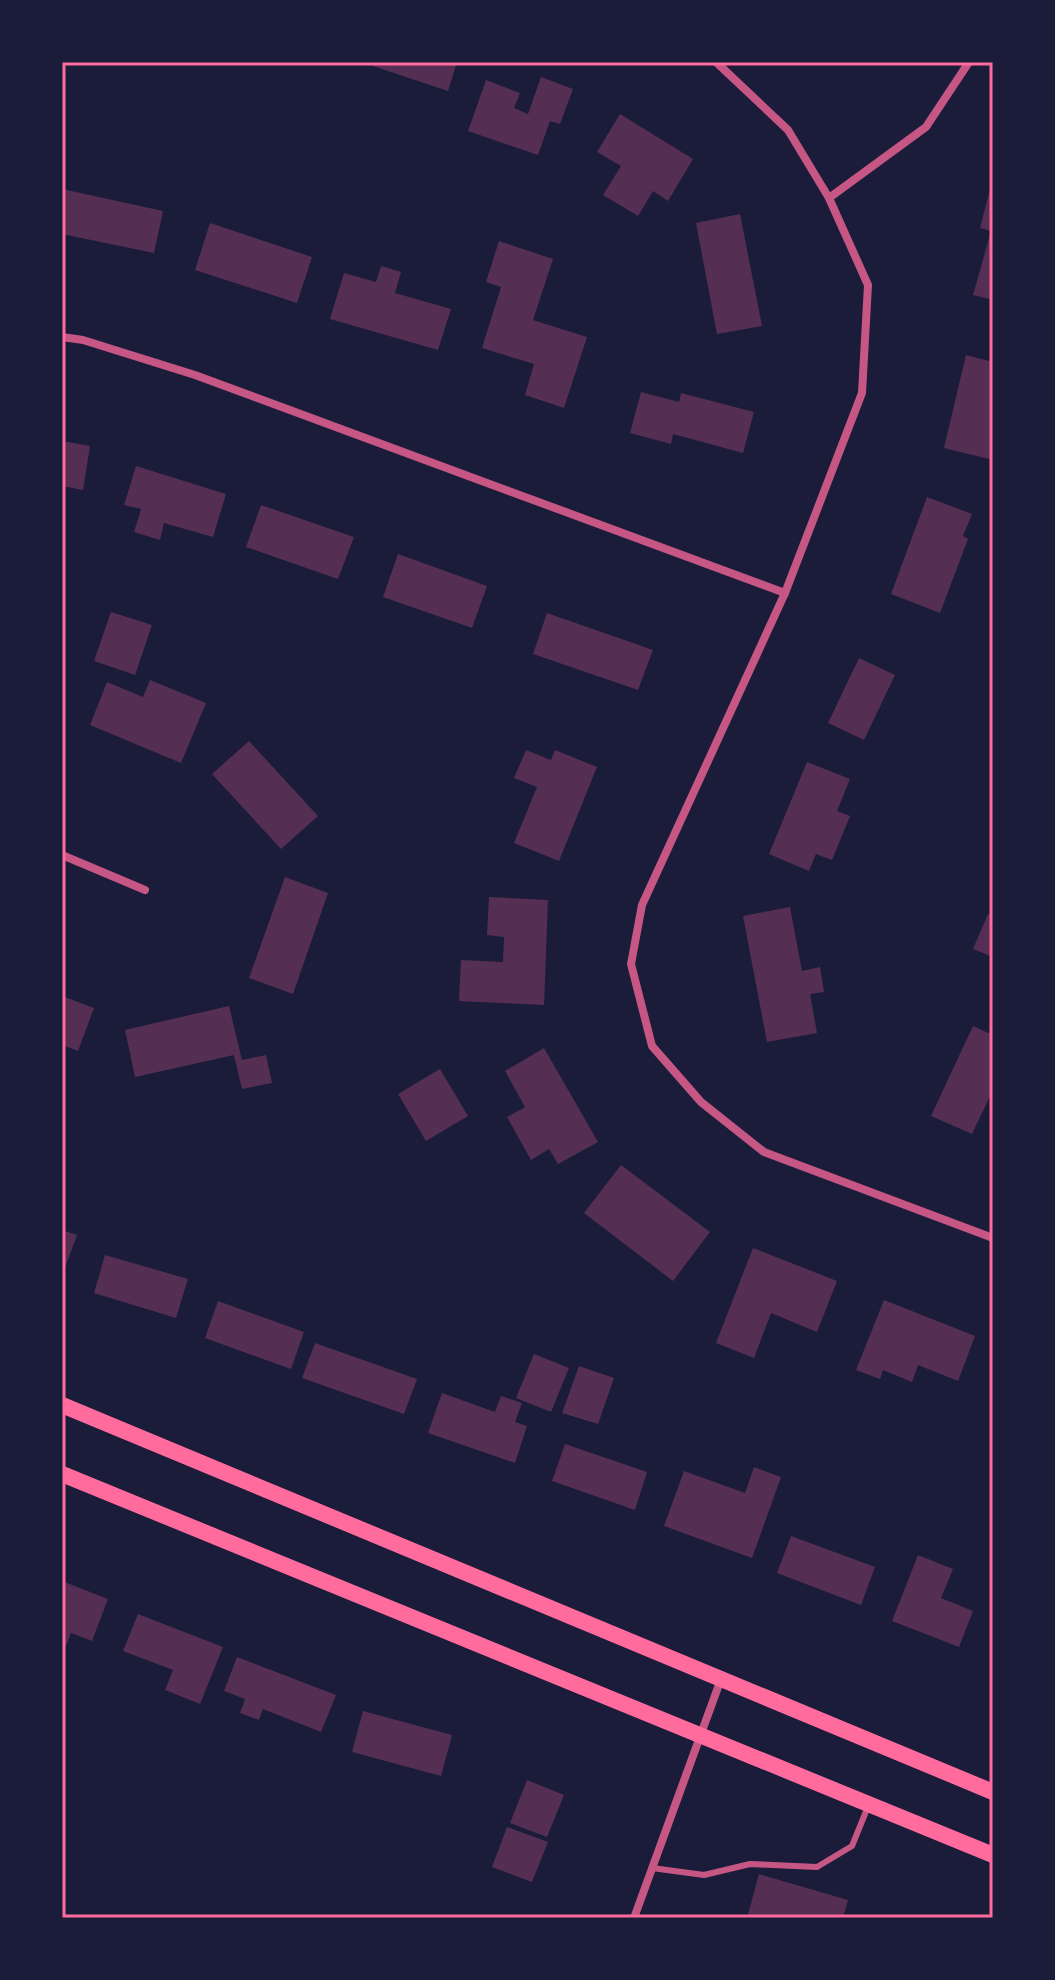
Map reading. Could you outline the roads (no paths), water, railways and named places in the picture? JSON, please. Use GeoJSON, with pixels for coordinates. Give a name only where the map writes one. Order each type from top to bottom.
{"type":"FeatureCollection","features":[{"type":"Feature","properties":{"kind":"main road"},"geometry":{"type":"LineString","coordinates":[[62,1405],[993,1792]]}},
{"type":"Feature","properties":{"kind":"main road"},"geometry":{"type":"LineString","coordinates":[[62,1474],[993,1855]]}},
{"type":"Feature","properties":{"kind":"street"},"geometry":{"type":"LineString","coordinates":[[716,62],[788,130],[829,198],[868,285],[862,393],[785,593],[642,905],[631,964],[652,1046],[701,1102],[764,1152],[993,1238]]}},
{"type":"Feature","properties":{"kind":"street"},"geometry":{"type":"LineString","coordinates":[[829,198],[926,127],[969,62]]}},
{"type":"Feature","properties":{"kind":"street"},"geometry":{"type":"LineString","coordinates":[[62,337],[83,340],[195,375],[785,593]]}},
{"type":"Feature","properties":{"kind":"street"},"geometry":{"type":"LineString","coordinates":[[62,855],[145,890]]}},
{"type":"Feature","properties":{"kind":"street"},"geometry":{"type":"LineString","coordinates":[[634,1918],[721,1679]]}},
{"type":"Feature","properties":{"kind":"lane"},"geometry":{"type":"LineString","coordinates":[[652,1868],[704,1875],[750,1864],[817,1867],[852,1846],[869,1804]]}}]}
